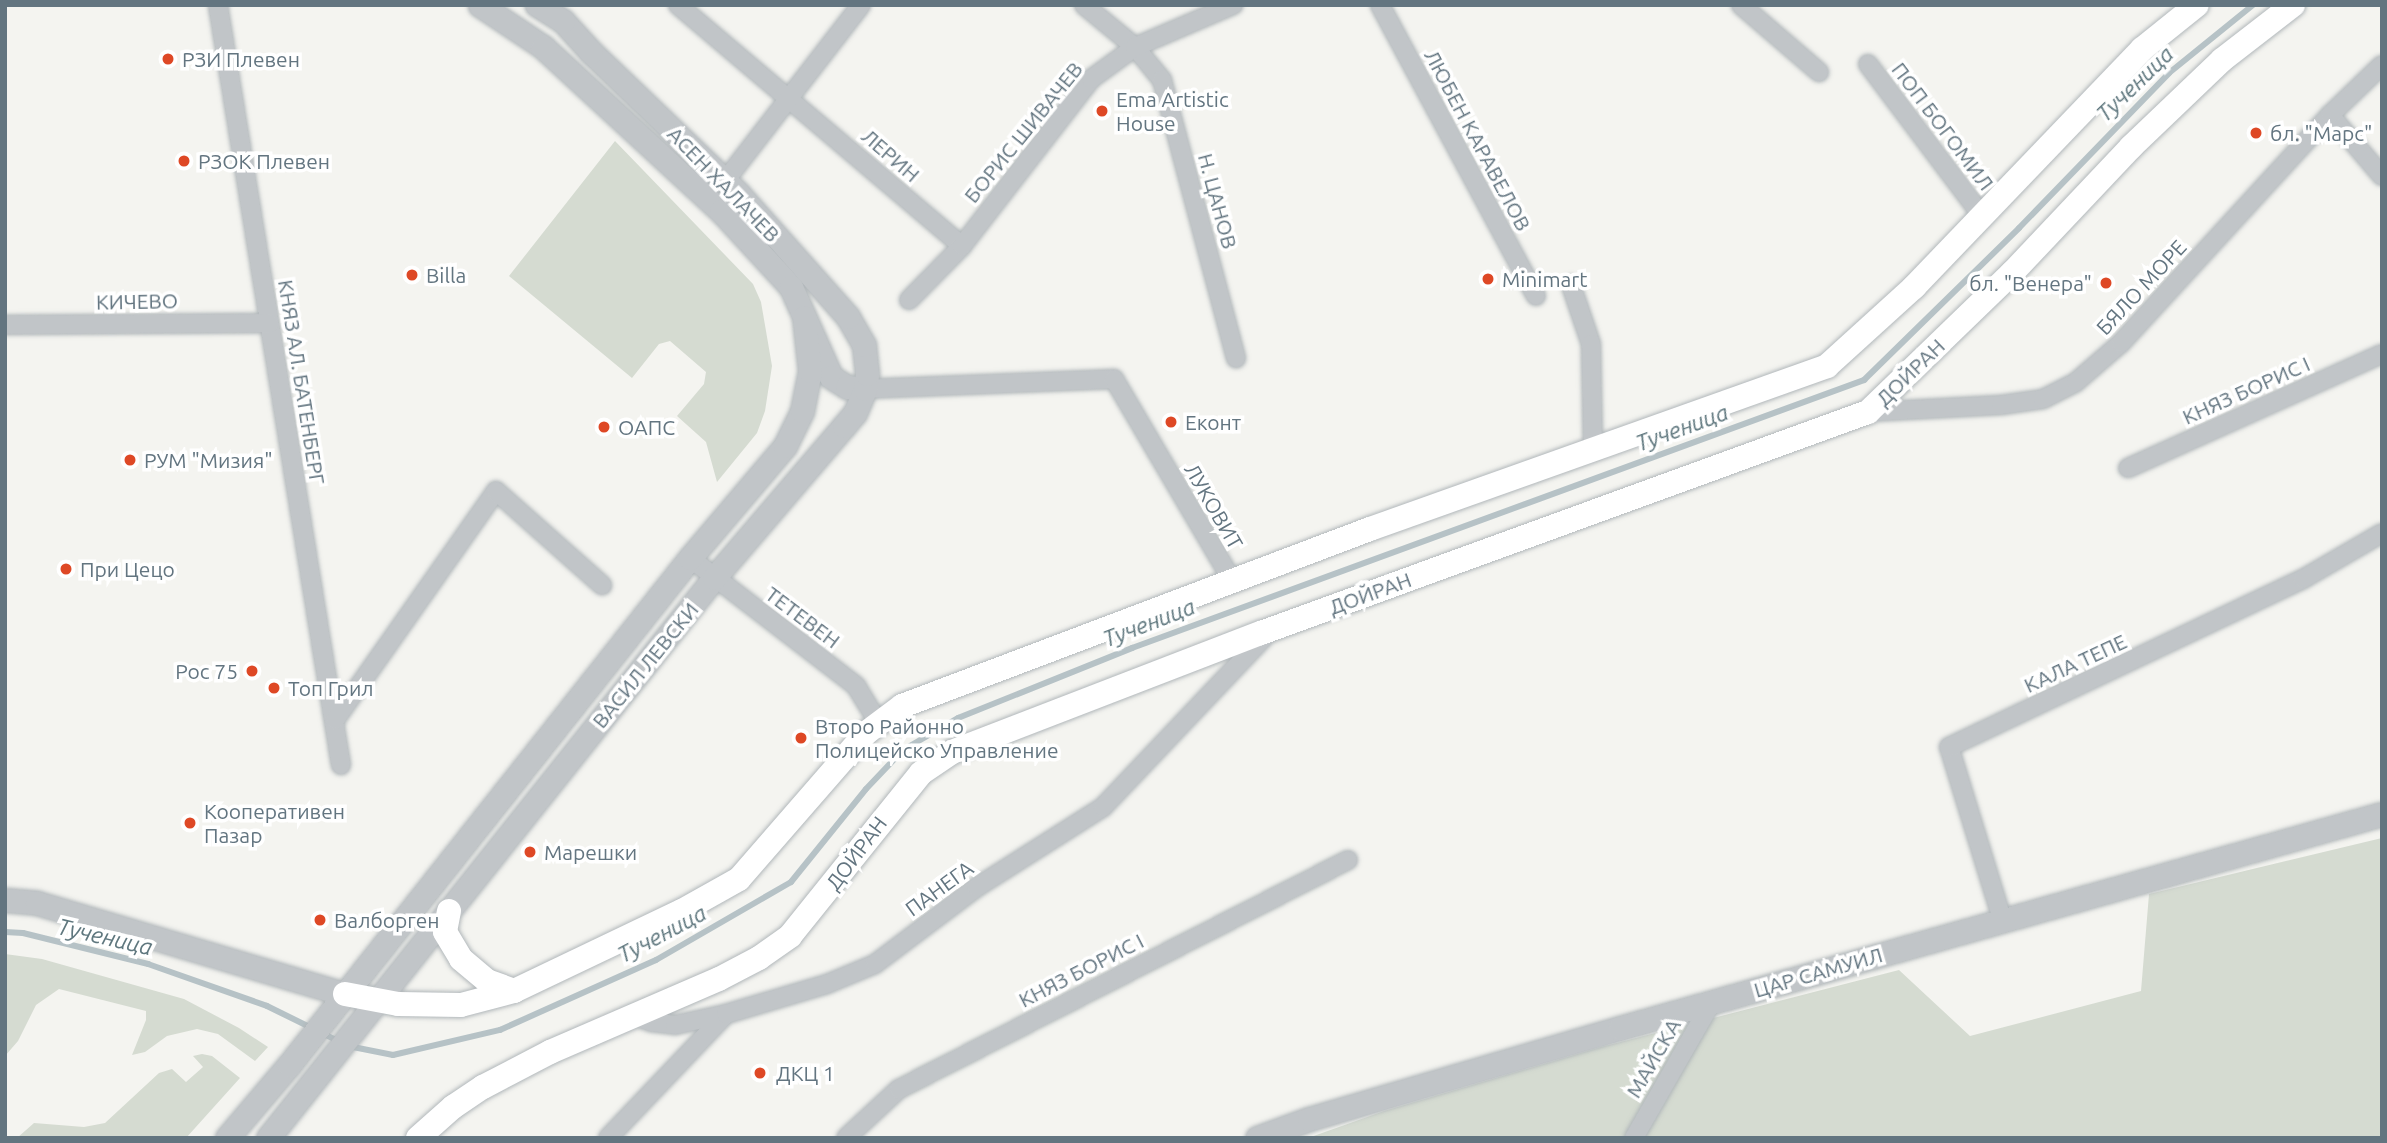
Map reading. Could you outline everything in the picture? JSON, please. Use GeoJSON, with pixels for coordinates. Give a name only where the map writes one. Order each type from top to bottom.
{"type":"FeatureCollection","features":[{"type":"Feature","properties":{"kind":"main road"},"geometry":{"type":"LineString","coordinates":[[345,994],[377,1001],[461,1005],[514,990],[682,911],[739,879],[878,722],[902,706],[1593,448],[1827,366],[1914,287],[2142,49],[2197,5]]}},
{"type":"Feature","properties":{"kind":"main road","name":"ДОЙРАН"},"geometry":{"type":"LineString","coordinates":[[418,1138],[453,1107],[483,1087],[631,1015],[719,979],[759,958],[790,936],[819,904],[904,791],[921,773],[951,752],[1271,629],[1868,412],[2012,273],[2131,147],[2222,60],[2293,5]]}},
{"type":"Feature","properties":{"kind":"main road"},"geometry":{"type":"LineString","coordinates":[[449,911],[445,932],[461,959],[487,981],[514,990]]}},
{"type":"Feature","properties":{"kind":"street","name":"КНЯЗ АЛ. БАТЕНБЕРГ"},"geometry":{"type":"LineString","coordinates":[[218,5],[341,765]]}},
{"type":"Feature","properties":{"kind":"street","name":"АСЕН ХАЛАЧЕВ"},"geometry":{"type":"LineString","coordinates":[[480,5],[543,47],[721,211],[781,272],[831,377],[847,387],[866,389],[864,345],[848,317],[725,181],[591,52],[563,13],[537,5]]}},
{"type":"Feature","properties":{"kind":"street","name":"ЛЕРИН"},"geometry":{"type":"LineString","coordinates":[[678,5],[962,246]]}},
{"type":"Feature","properties":{"kind":"street"},"geometry":{"type":"LineString","coordinates":[[725,181],[861,5]]}},
{"type":"Feature","properties":{"kind":"street","name":"Н. ЦАНОВ"},"geometry":{"type":"LineString","coordinates":[[1084,5],[1135,47],[1162,80],[1236,358]]}},
{"type":"Feature","properties":{"kind":"street","name":"БОРИС ШИВАЧЕВ"},"geometry":{"type":"LineString","coordinates":[[909,300],[962,246],[1091,79],[1135,47],[1233,5]]}},
{"type":"Feature","properties":{"kind":"street","name":"ЛЮБЕН КАРАВЕЛОВ"},"geometry":{"type":"LineString","coordinates":[[1380,5],[1536,296]]}},
{"type":"Feature","properties":{"kind":"street"},"geometry":{"type":"LineString","coordinates":[[1741,5],[1819,72]]}},
{"type":"Feature","properties":{"kind":"street"},"geometry":{"type":"LineString","coordinates":[[543,47],[563,13]]}},
{"type":"Feature","properties":{"kind":"street","name":"ПОП БОГОМИЛ"},"geometry":{"type":"LineString","coordinates":[[1868,64],[1982,216]]}},
{"type":"Feature","properties":{"kind":"street","name":"БЯЛО МОРЕ"},"geometry":{"type":"LineString","coordinates":[[1868,412],[2001,405],[2043,399],[2076,382],[2121,343],[2330,115],[2382,65]]}},
{"type":"Feature","properties":{"kind":"street"},"geometry":{"type":"LineString","coordinates":[[2330,115],[2382,176]]}},
{"type":"Feature","properties":{"kind":"street"},"geometry":{"type":"LineString","coordinates":[[1571,285],[1591,344],[1593,448]]}},
{"type":"Feature","properties":{"kind":"street","name":"ВАСИЛ ЛЕВСКИ"},"geometry":{"type":"LineString","coordinates":[[227,1138],[289,1065],[690,558],[785,446],[802,411],[810,371],[804,317]]}},
{"type":"Feature","properties":{"kind":"street","name":"КИЧЕВО"},"geometry":{"type":"LineString","coordinates":[[5,325],[269,323]]}},
{"type":"Feature","properties":{"kind":"street","name":"КНЯЗ БОРИС I"},"geometry":{"type":"LineString","coordinates":[[2128,468],[2382,354]]}},
{"type":"Feature","properties":{"kind":"street","name":"ЛУКОВИТ"},"geometry":{"type":"LineString","coordinates":[[866,389],[1115,379],[1233,582]]}},
{"type":"Feature","properties":{"kind":"street","name":"ВАСИЛ ЛЕВСКИ"},"geometry":{"type":"LineString","coordinates":[[268,1138],[714,578],[844,426],[866,389]]}},
{"type":"Feature","properties":{"kind":"street"},"geometry":{"type":"LineString","coordinates":[[335,720],[496,491],[602,585]]}},
{"type":"Feature","properties":{"kind":"street","name":"КАЛА ТЕПЕ"},"geometry":{"type":"LineString","coordinates":[[2003,922],[1949,747],[2303,579],[2382,533]]}},
{"type":"Feature","properties":{"kind":"street","name":"ТЕТЕВЕН"},"geometry":{"type":"LineString","coordinates":[[690,558],[856,686],[878,722]]}},
{"type":"Feature","properties":{"kind":"street","name":"ПАНЕГА"},"geometry":{"type":"LineString","coordinates":[[608,1138],[726,1014],[827,984],[875,964],[977,887],[1103,807],[1271,629]]}},
{"type":"Feature","properties":{"kind":"street","name":"ЦАР САМУИЛ"},"geometry":{"type":"LineString","coordinates":[[1257,1138],[1309,1119],[1712,1002],[2382,814]]}},
{"type":"Feature","properties":{"kind":"street","name":"КНЯЗ БОРИС I"},"geometry":{"type":"LineString","coordinates":[[846,1138],[899,1089],[1348,860]]}},
{"type":"Feature","properties":{"kind":"street"},"geometry":{"type":"LineString","coordinates":[[5,900],[37,903],[345,994]]}},
{"type":"Feature","properties":{"kind":"street","name":"МАЙСКА"},"geometry":{"type":"LineString","coordinates":[[1634,1138],[1712,1002]]}},
{"type":"Feature","properties":{"kind":"street"},"geometry":{"type":"LineString","coordinates":[[631,1015],[651,1022],[675,1025],[726,1014]]}},
{"type":"Feature","properties":{"kind":"shaded area"},"geometry":{"type":"Polygon","coordinates":[[[615,141],[753,284],[761,302],[772,366],[765,411],[757,433],[717,482],[706,442],[677,416],[704,384],[706,372],[670,341],[659,344],[632,378],[509,276],[615,141]]]}},
{"type":"Feature","properties":{"kind":"shaded area"},"geometry":{"type":"Polygon","coordinates":[[[2382,838],[2382,1138],[1308,1138],[1384,1111],[1601,1047],[1899,970],[1970,1036],[2141,991],[2149,894],[2382,838]]]}},
{"type":"Feature","properties":{"kind":"shaded area"},"geometry":{"type":"Polygon","coordinates":[[[5,954],[42,959],[184,999],[239,1028],[268,1047],[255,1061],[218,1034],[197,1029],[167,1036],[145,1052],[132,1055],[146,1020],[146,1011],[59,989],[36,1005],[18,1041],[5,1056],[5,954]]]}},
{"type":"Feature","properties":{"kind":"shaded area"},"geometry":{"type":"Polygon","coordinates":[[[193,1056],[212,1056],[240,1078],[186,1138],[17,1138],[34,1123],[84,1127],[105,1123],[159,1073],[172,1069],[186,1082],[203,1067],[193,1056]]]}},
{"type":"Feature","properties":{"kind":"waterway","name":"Тученица"},"geometry":{"type":"LineString","coordinates":[[348,1046],[393,1055],[500,1030],[656,960],[791,882],[866,789],[903,750],[958,718],[1132,648],[1864,380],[2019,228],[2169,73],[2253,5]]}},
{"type":"Feature","properties":{"kind":"waterway","name":"Тученица"},"geometry":{"type":"LineString","coordinates":[[5,932],[23,933],[148,964],[267,1006],[338,1041]]}},
{"type":"Feature","properties":{"kind":"place","name":"РЗИ Плевен"},"geometry":{"type":"Point","coordinates":[168,59]}},
{"type":"Feature","properties":{"kind":"place","name":"Ema Artistic House"},"geometry":{"type":"Point","coordinates":[1102,111]}},
{"type":"Feature","properties":{"kind":"place","name":"бл. \"Марс\""},"geometry":{"type":"Point","coordinates":[2256,133]}},
{"type":"Feature","properties":{"kind":"place","name":"РЗОК Плевен"},"geometry":{"type":"Point","coordinates":[184,161]}},
{"type":"Feature","properties":{"kind":"place","name":"Billa"},"geometry":{"type":"Point","coordinates":[412,275]}},
{"type":"Feature","properties":{"kind":"place","name":"Minimart"},"geometry":{"type":"Point","coordinates":[1488,279]}},
{"type":"Feature","properties":{"kind":"place","name":"бл. \"Венера\""},"geometry":{"type":"Point","coordinates":[2106,283]}},
{"type":"Feature","properties":{"kind":"place","name":"Еконт"},"geometry":{"type":"Point","coordinates":[1171,422]}},
{"type":"Feature","properties":{"kind":"place","name":"ОАПС"},"geometry":{"type":"Point","coordinates":[604,427]}},
{"type":"Feature","properties":{"kind":"place","name":"РУМ \"Мизия\""},"geometry":{"type":"Point","coordinates":[130,460]}},
{"type":"Feature","properties":{"kind":"place","name":"При Цецо"},"geometry":{"type":"Point","coordinates":[66,569]}},
{"type":"Feature","properties":{"kind":"place","name":"Рос 75"},"geometry":{"type":"Point","coordinates":[252,671]}},
{"type":"Feature","properties":{"kind":"place","name":"Топ Грил"},"geometry":{"type":"Point","coordinates":[274,688]}},
{"type":"Feature","properties":{"kind":"place","name":"Второ Районно Полицейско Управление"},"geometry":{"type":"Point","coordinates":[801,738]}},
{"type":"Feature","properties":{"kind":"place","name":"Кооперативен Пазар"},"geometry":{"type":"Point","coordinates":[190,823]}},
{"type":"Feature","properties":{"kind":"place","name":"Марешки"},"geometry":{"type":"Point","coordinates":[530,852]}},
{"type":"Feature","properties":{"kind":"place","name":"Валборген"},"geometry":{"type":"Point","coordinates":[320,920]}},
{"type":"Feature","properties":{"kind":"place","name":"ДКЦ 1"},"geometry":{"type":"Point","coordinates":[760,1073]}}]}
